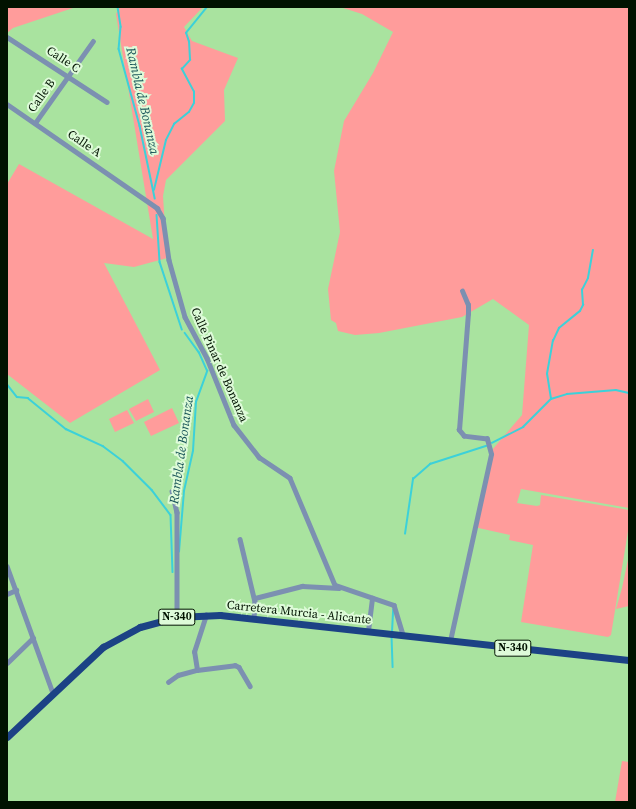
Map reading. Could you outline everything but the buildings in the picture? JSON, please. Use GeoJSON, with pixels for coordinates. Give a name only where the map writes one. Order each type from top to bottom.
{"type":"FeatureCollection","features":[{"type":"Feature","properties":{"kind":"highway","name":"Carretera Murcia - Alicante"},"geometry":{"type":"LineString","coordinates":[[7,737],[103,647],[119,637],[151,623],[177,616],[206,615],[254,619],[629,660]]}},
{"type":"Feature","properties":{"kind":"street","name":"Calle C"},"geometry":{"type":"LineString","coordinates":[[7,36],[107,102]]}},
{"type":"Feature","properties":{"kind":"street","name":"Calle B"},"geometry":{"type":"LineString","coordinates":[[35,123],[93,41]]}},
{"type":"Feature","properties":{"kind":"street","name":"Calle A"},"geometry":{"type":"LineString","coordinates":[[7,104],[149,201]]}},
{"type":"Feature","properties":{"kind":"street","name":"Calle Pinar de Bonanza"},"geometry":{"type":"LineString","coordinates":[[149,201],[163,218],[169,260],[185,318],[214,372],[228,414],[252,450],[290,478],[332,580],[340,588]]}},
{"type":"Feature","properties":{"kind":"street"},"geometry":{"type":"LineString","coordinates":[[450,641],[492,454],[487,439],[464,436],[459,430],[468,314],[468,305],[462,291]]}},
{"type":"Feature","properties":{"kind":"street"},"geometry":{"type":"LineString","coordinates":[[172,491],[177,512],[177,616]]}},
{"type":"Feature","properties":{"kind":"street"},"geometry":{"type":"LineString","coordinates":[[240,539],[254,598],[254,619]]}},
{"type":"Feature","properties":{"kind":"street"},"geometry":{"type":"LineString","coordinates":[[7,566],[53,693]]}},
{"type":"Feature","properties":{"kind":"street"},"geometry":{"type":"LineString","coordinates":[[254,598],[302,586],[340,588],[394,605],[400,635]]}},
{"type":"Feature","properties":{"kind":"street"},"geometry":{"type":"LineString","coordinates":[[7,594],[16,590]]}},
{"type":"Feature","properties":{"kind":"street"},"geometry":{"type":"LineString","coordinates":[[368,631],[372,598]]}},
{"type":"Feature","properties":{"kind":"street"},"geometry":{"type":"LineString","coordinates":[[197,670],[194,652],[206,615]]}},
{"type":"Feature","properties":{"kind":"street"},"geometry":{"type":"LineString","coordinates":[[7,663],[33,638]]}},
{"type":"Feature","properties":{"kind":"street"},"geometry":{"type":"LineString","coordinates":[[168,682],[178,675],[197,670],[237,666],[250,686]]}},
{"type":"Feature","properties":{"kind":"shaded area"},"geometry":{"type":"Polygon","coordinates":[[[7,7],[76,7],[13,28],[7,33],[7,7]]]}},
{"type":"Feature","properties":{"kind":"shaded area"},"geometry":{"type":"Polygon","coordinates":[[[120,7],[203,7],[184,27],[192,41],[238,58],[224,90],[225,121],[166,180],[163,196],[167,258],[134,267],[104,263],[160,370],[70,423],[7,374],[7,184],[19,164],[153,239],[116,14],[120,7]]]}},
{"type":"Feature","properties":{"kind":"shaded area"},"geometry":{"type":"Polygon","coordinates":[[[340,7],[629,7],[629,508],[521,489],[517,503],[537,506],[540,505],[541,495],[629,510],[629,525],[611,635],[608,637],[521,622],[533,545],[509,540],[510,535],[474,527],[492,450],[522,415],[529,325],[493,299],[462,317],[379,333],[355,335],[338,331],[336,323],[331,320],[328,289],[340,232],[334,171],[344,121],[373,73],[393,32],[362,14],[340,7]]]}},
{"type":"Feature","properties":{"kind":"shaded area"},"geometry":{"type":"Polygon","coordinates":[[[148,399],[154,412],[136,421],[129,409],[148,399]]]}},
{"type":"Feature","properties":{"kind":"shaded area"},"geometry":{"type":"Polygon","coordinates":[[[172,408],[179,423],[151,436],[144,422],[172,408]]]}},
{"type":"Feature","properties":{"kind":"shaded area"},"geometry":{"type":"Polygon","coordinates":[[[127,410],[134,423],[115,432],[109,419],[127,410]]]}},
{"type":"Feature","properties":{"kind":"shaded area"},"geometry":{"type":"Polygon","coordinates":[[[629,555],[629,606],[616,609],[622,588],[629,555]]]}},
{"type":"Feature","properties":{"kind":"shaded area"},"geometry":{"type":"Polygon","coordinates":[[[622,761],[629,762],[629,802],[615,802],[622,761]]]}},
{"type":"Feature","properties":{"kind":"waterway"},"geometry":{"type":"LineString","coordinates":[[26,7],[34,7]]}},
{"type":"Feature","properties":{"kind":"waterway","name":"Rambla de Bonanza"},"geometry":{"type":"LineString","coordinates":[[118,7],[121,27],[119,49],[140,126],[155,198]]}},
{"type":"Feature","properties":{"kind":"waterway"},"geometry":{"type":"LineString","coordinates":[[154,190],[166,140],[174,124],[189,112],[194,103],[194,92],[182,69],[190,60],[189,42],[186,33],[207,7]]}},
{"type":"Feature","properties":{"kind":"waterway","name":"Rambla de Bonanza"},"geometry":{"type":"LineString","coordinates":[[157,215],[160,262],[182,329]]}},
{"type":"Feature","properties":{"kind":"waterway"},"geometry":{"type":"LineString","coordinates":[[551,399],[547,374],[553,341],[559,328],[580,311],[583,305],[582,290],[588,278],[593,250]]}},
{"type":"Feature","properties":{"kind":"waterway","name":"Rambla de Bonanza"},"geometry":{"type":"LineString","coordinates":[[179,552],[184,491],[193,451],[196,402],[207,371],[199,353],[185,334]]}},
{"type":"Feature","properties":{"kind":"waterway"},"geometry":{"type":"LineString","coordinates":[[7,384],[17,397],[28,398],[66,429],[103,446],[123,461],[152,490],[171,515],[173,572]]}},
{"type":"Feature","properties":{"kind":"waterway"},"geometry":{"type":"LineString","coordinates":[[492,443],[523,427],[551,399],[567,394],[616,390],[629,393]]}},
{"type":"Feature","properties":{"kind":"waterway"},"geometry":{"type":"LineString","coordinates":[[405,534],[413,479],[430,464],[486,446]]}},
{"type":"Feature","properties":{"kind":"waterway"},"geometry":{"type":"LineString","coordinates":[[392,632],[393,610]]}},
{"type":"Feature","properties":{"kind":"waterway"},"geometry":{"type":"LineString","coordinates":[[392,636],[393,667]]}}]}
